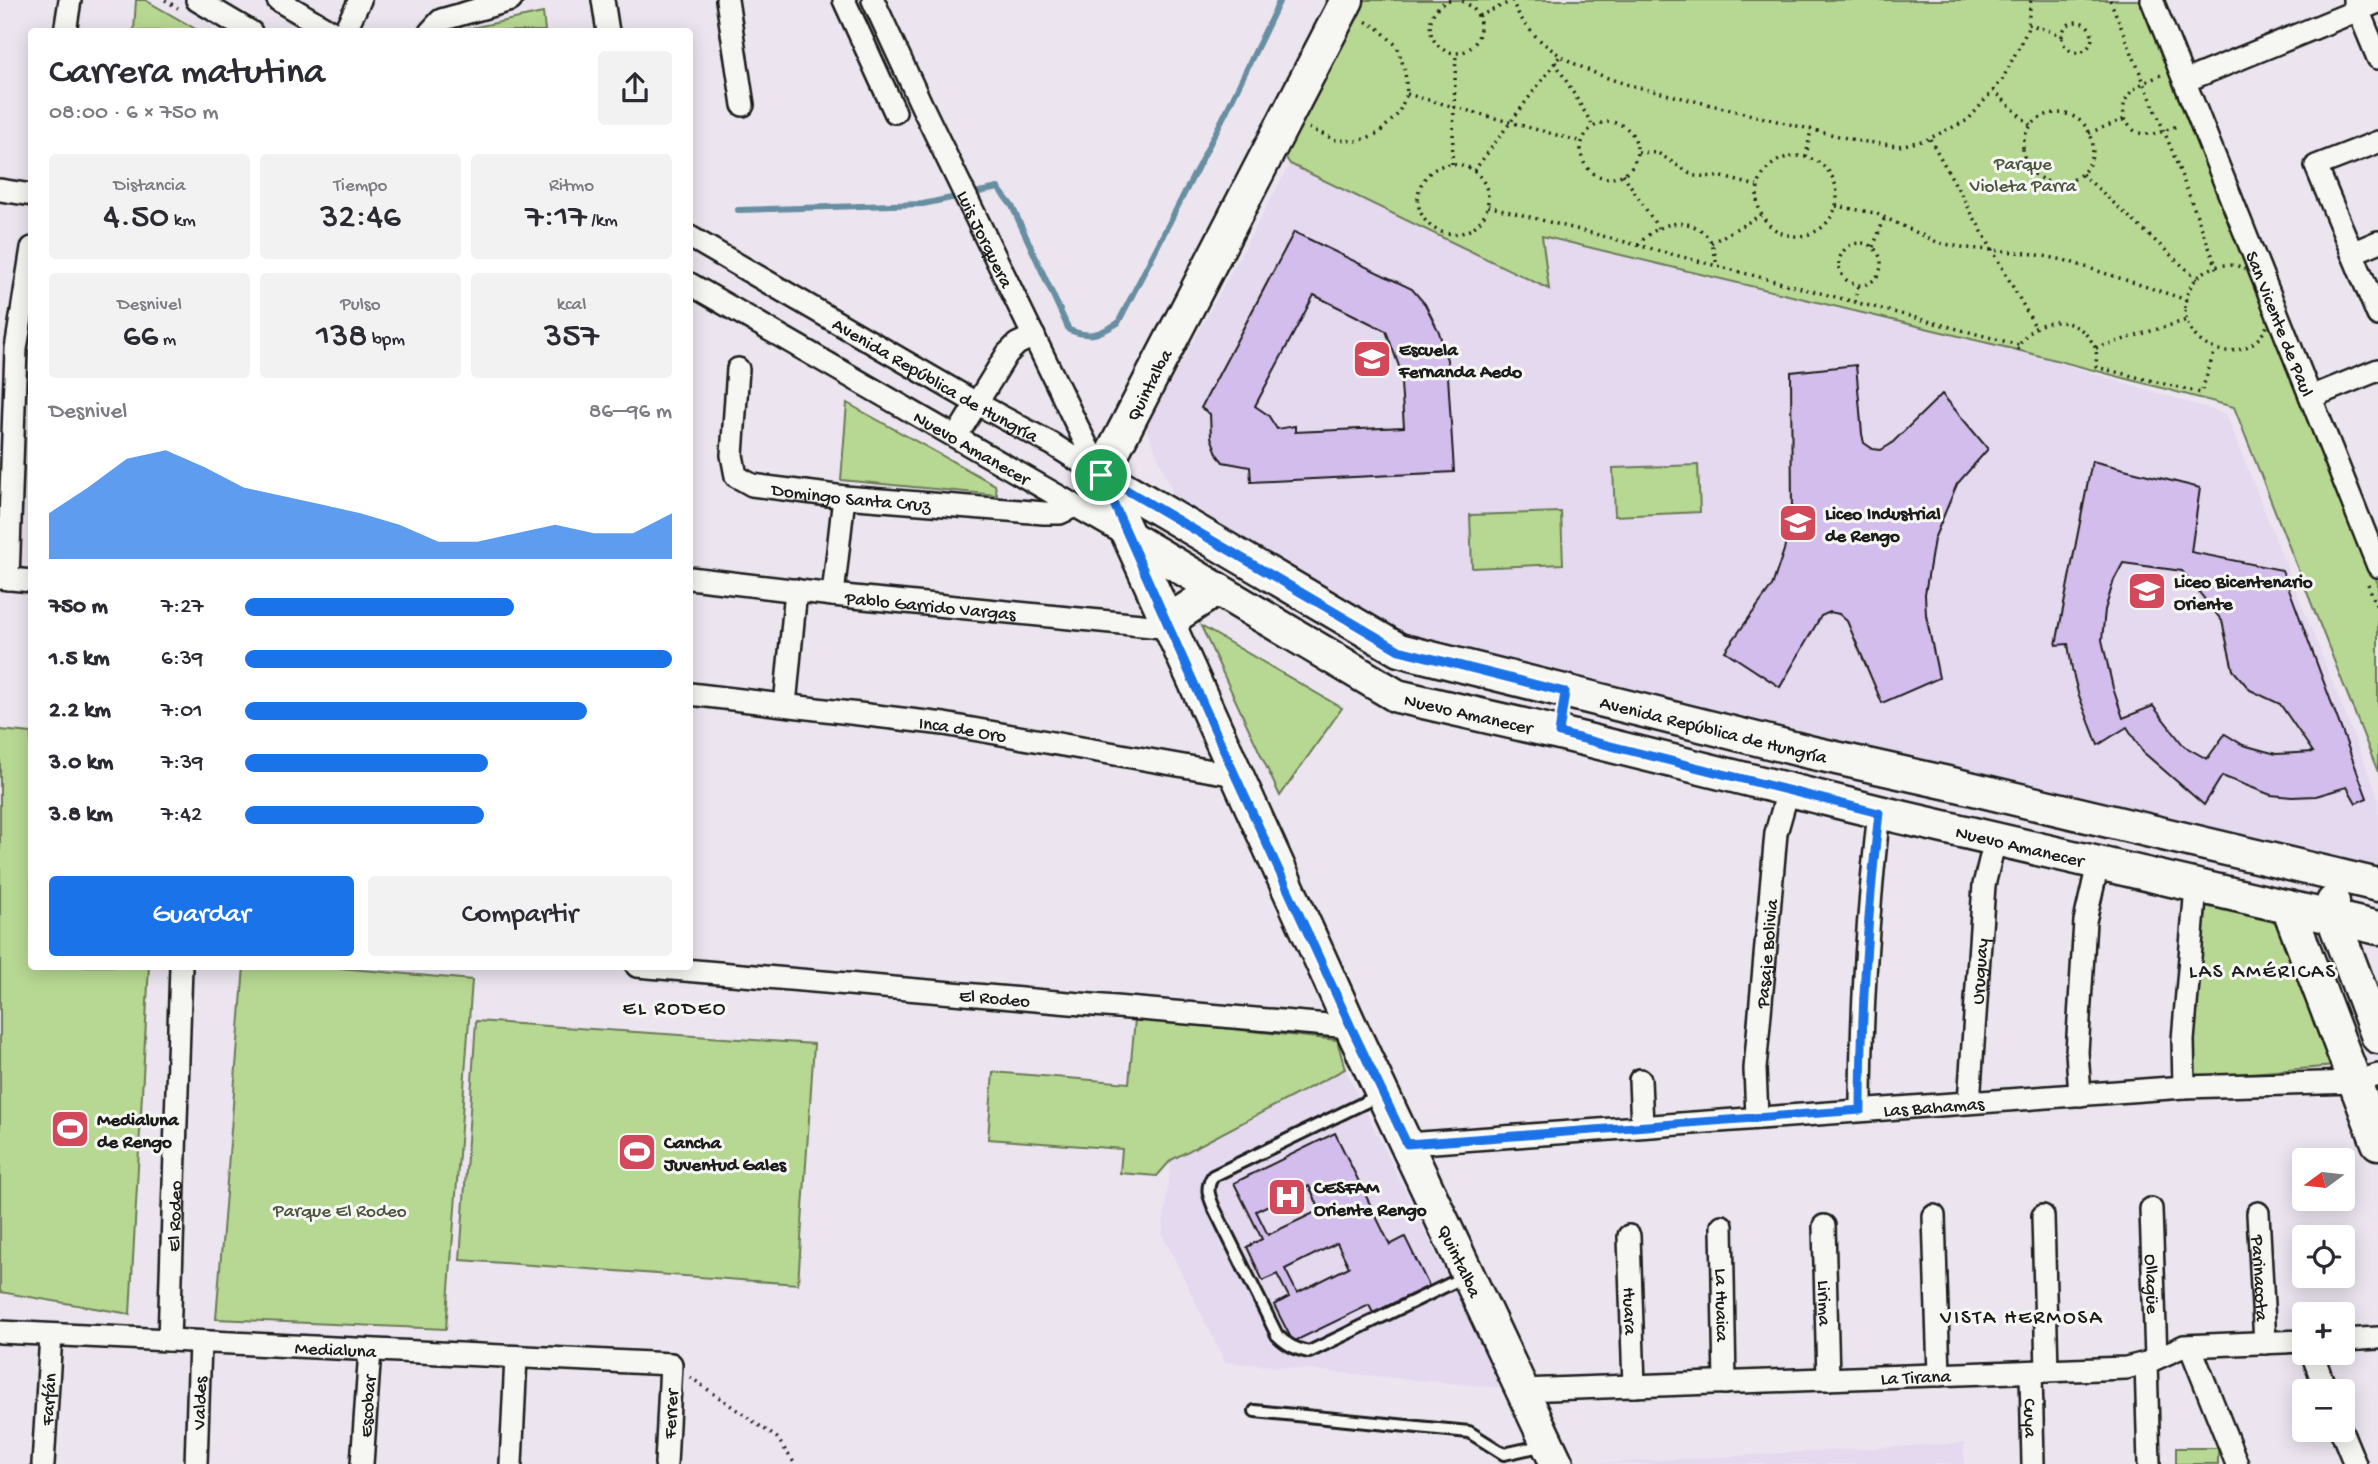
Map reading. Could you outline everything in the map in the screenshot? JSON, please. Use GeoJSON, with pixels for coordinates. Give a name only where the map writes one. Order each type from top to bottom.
{"type":"FeatureCollection","features":[{"type":"Feature","properties":{"kind":"street"},"geometry":{"type":"LineString","coordinates":[[66,28],[70,0]]}},
{"type":"Feature","properties":{"kind":"street"},"geometry":{"type":"LineString","coordinates":[[197,0],[239,28]]}},
{"type":"Feature","properties":{"kind":"street"},"geometry":{"type":"LineString","coordinates":[[278,0],[325,28]]}},
{"type":"Feature","properties":{"kind":"street"},"geometry":{"type":"LineString","coordinates":[[346,28],[360,0]]}},
{"type":"Feature","properties":{"kind":"street"},"geometry":{"type":"LineString","coordinates":[[434,28],[442,20],[511,0]]}},
{"type":"Feature","properties":{"kind":"street"},"geometry":{"type":"LineString","coordinates":[[603,0],[607,28]]}},
{"type":"Feature","properties":{"kind":"street"},"geometry":{"type":"LineString","coordinates":[[727,0],[743,105]]}},
{"type":"Feature","properties":{"kind":"street"},"geometry":{"type":"LineString","coordinates":[[845,0],[895,112]]}},
{"type":"Feature","properties":{"kind":"street","name":"Luis Jorquera"},"geometry":{"type":"LineString","coordinates":[[873,0],[1101,475]]}},
{"type":"Feature","properties":{"kind":"street","name":"San Vicente de Paul"},"geometry":{"type":"LineString","coordinates":[[2152,0],[2378,566]]}},
{"type":"Feature","properties":{"kind":"street"},"geometry":{"type":"LineString","coordinates":[[2185,81],[2363,4],[2378,58]]}},
{"type":"Feature","properties":{"kind":"street","name":"Quintalba"},"geometry":{"type":"LineString","coordinates":[[1344,5],[1101,475],[1351,1027],[1553,1454]]}},
{"type":"Feature","properties":{"kind":"street"},"geometry":{"type":"LineString","coordinates":[[2378,142],[2316,166],[2378,315]]}},
{"type":"Feature","properties":{"kind":"street"},"geometry":{"type":"LineString","coordinates":[[0,190],[28,194]]}},
{"type":"Feature","properties":{"kind":"street","name":"Avenida República de Hungría"},"geometry":{"type":"LineString","coordinates":[[693,239],[976,403],[1052,444],[1399,650],[1799,750],[2378,885]]}},
{"type":"Feature","properties":{"kind":"street"},"geometry":{"type":"LineString","coordinates":[[2352,253],[2378,242]]}},
{"type":"Feature","properties":{"kind":"street","name":"Nuevo Amanecer"},"geometry":{"type":"LineString","coordinates":[[693,286],[1397,696],[1559,733],[1879,813],[2378,928]]}},
{"type":"Feature","properties":{"kind":"street"},"geometry":{"type":"LineString","coordinates":[[28,298],[4,578],[28,581]]}},
{"type":"Feature","properties":{"kind":"street"},"geometry":{"type":"LineString","coordinates":[[956,437],[1007,354],[1017,344],[1034,336]]}},
{"type":"Feature","properties":{"kind":"street","name":"Domingo Santa Cruz"},"geometry":{"type":"LineString","coordinates":[[738,369],[732,455],[736,476],[752,485],[844,497],[1044,513],[1060,513],[1075,506]]}},
{"type":"Feature","properties":{"kind":"street"},"geometry":{"type":"LineString","coordinates":[[2311,397],[2378,370]]}},
{"type":"Feature","properties":{"kind":"street"},"geometry":{"type":"LineString","coordinates":[[833,595],[844,497]]}},
{"type":"Feature","properties":{"kind":"street","name":"Pablo Garrido Vargas"},"geometry":{"type":"LineString","coordinates":[[693,578],[833,595],[1171,628]]}},
{"type":"Feature","properties":{"kind":"street"},"geometry":{"type":"LineString","coordinates":[[1171,628],[1176,616],[1217,589]]}},
{"type":"Feature","properties":{"kind":"street"},"geometry":{"type":"LineString","coordinates":[[785,705],[796,590]]}},
{"type":"Feature","properties":{"kind":"street"},"geometry":{"type":"LineString","coordinates":[[1559,733],[1565,692]]}},
{"type":"Feature","properties":{"kind":"street","name":"Inca de Oro"},"geometry":{"type":"LineString","coordinates":[[693,694],[944,724],[1235,775]]}},
{"type":"Feature","properties":{"kind":"street"},"geometry":{"type":"LineString","coordinates":[[1861,1110],[1872,878],[1879,813],[1889,769]]}},
{"type":"Feature","properties":{"kind":"street","name":"Pasaje Bolivia"},"geometry":{"type":"LineString","coordinates":[[1757,1117],[1755,1069],[1776,833],[1788,791]]}},
{"type":"Feature","properties":{"kind":"street","name":"Uruguay"},"geometry":{"type":"LineString","coordinates":[[1969,1102],[1984,886],[1995,840]]}},
{"type":"Feature","properties":{"kind":"street"},"geometry":{"type":"LineString","coordinates":[[2080,1094],[2077,1052],[2085,921],[2098,864]]}},
{"type":"Feature","properties":{"kind":"street"},"geometry":{"type":"LineString","coordinates":[[2338,877],[2332,907],[2333,918],[2378,1037]]}},
{"type":"Feature","properties":{"kind":"street"},"geometry":{"type":"LineString","coordinates":[[2184,1087],[2183,1040],[2196,887]]}},
{"type":"Feature","properties":{"kind":"street"},"geometry":{"type":"LineString","coordinates":[[2288,907],[2366,1079],[2378,1143]]}},
{"type":"Feature","properties":{"kind":"street","name":"El Rodeo"},"geometry":{"type":"LineString","coordinates":[[169,1340],[181,970]]}},
{"type":"Feature","properties":{"kind":"street","name":"El Rodeo"},"geometry":{"type":"LineString","coordinates":[[683,970],[1351,1027]]}},
{"type":"Feature","properties":{"kind":"street","name":"Las Bahamas"},"geometry":{"type":"LineString","coordinates":[[1407,1144],[2080,1094],[2366,1079]]}},
{"type":"Feature","properties":{"kind":"street"},"geometry":{"type":"LineString","coordinates":[[1640,1080],[1643,1126]]}},
{"type":"Feature","properties":{"kind":"street","name":"Ollagüe"},"geometry":{"type":"LineString","coordinates":[[2149,1464],[2151,1209]]}},
{"type":"Feature","properties":{"kind":"street","name":"Parinacota"},"geometry":{"type":"LineString","coordinates":[[2258,1213],[2265,1343]]}},
{"type":"Feature","properties":{"kind":"street"},"geometry":{"type":"LineString","coordinates":[[1934,1216],[1939,1375]]}},
{"type":"Feature","properties":{"kind":"street","name":"Cuya"},"geometry":{"type":"LineString","coordinates":[[2033,1464],[2039,1371],[2042,1216]]}},
{"type":"Feature","properties":{"kind":"street","name":"La Huaica"},"geometry":{"type":"LineString","coordinates":[[1722,1226],[1725,1382]]}},
{"type":"Feature","properties":{"kind":"street","name":"Lirima"},"geometry":{"type":"LineString","coordinates":[[1825,1226],[1828,1379]]}},
{"type":"Feature","properties":{"kind":"street","name":"Huara"},"geometry":{"type":"LineString","coordinates":[[1629,1236],[1634,1386]]}},
{"type":"Feature","properties":{"kind":"street","name":"Medialuna"},"geometry":{"type":"LineString","coordinates":[[0,1332],[671,1364]]}},
{"type":"Feature","properties":{"kind":"street","name":"Farfán"},"geometry":{"type":"LineString","coordinates":[[43,1464],[51,1335]]}},
{"type":"Feature","properties":{"kind":"street"},"geometry":{"type":"LineString","coordinates":[[2355,1339],[2378,1338]]}},
{"type":"Feature","properties":{"kind":"street","name":"Valdes"},"geometry":{"type":"LineString","coordinates":[[196,1464],[200,1342]]}},
{"type":"Feature","properties":{"kind":"street","name":"La Tirana"},"geometry":{"type":"LineString","coordinates":[[1522,1390],[2126,1368],[2175,1348],[2292,1342]]}},
{"type":"Feature","properties":{"kind":"street"},"geometry":{"type":"LineString","coordinates":[[2190,1346],[2237,1464]]}},
{"type":"Feature","properties":{"kind":"street","name":"Escobar"},"geometry":{"type":"LineString","coordinates":[[362,1464],[370,1350]]}},
{"type":"Feature","properties":{"kind":"street"},"geometry":{"type":"LineString","coordinates":[[511,1464],[516,1357]]}},
{"type":"Feature","properties":{"kind":"street","name":"Ferrer"},"geometry":{"type":"LineString","coordinates":[[666,1464],[671,1364]]}},
{"type":"Feature","properties":{"kind":"street"},"geometry":{"type":"LineString","coordinates":[[2346,1442],[2355,1464]]}},
{"type":"Feature","properties":{"kind":"lane"},"geometry":{"type":"LineString","coordinates":[[1383,1093],[1213,1176],[1208,1184],[1208,1195],[1214,1208],[1277,1335],[1286,1344],[1297,1349],[1309,1352],[1468,1275]]}},
{"type":"Feature","properties":{"kind":"lane"},"geometry":{"type":"LineString","coordinates":[[1255,1411],[1469,1432],[1504,1454],[1553,1454]]}},
{"type":"Feature","properties":{"kind":"path"},"geometry":{"type":"LineString","coordinates":[[1450,0],[1436,8],[1430,23],[1434,40],[1455,53],[1463,51],[1476,40],[1481,24],[1479,16],[1468,3],[1458,0]]}},
{"type":"Feature","properties":{"kind":"path"},"geometry":{"type":"LineString","coordinates":[[1479,16],[1512,0],[1516,11],[1534,34],[1560,56],[1593,74],[1859,141],[1899,146],[1930,139],[1968,120],[2001,80],[2026,31],[2031,0]]}},
{"type":"Feature","properties":{"kind":"path"},"geometry":{"type":"LineString","coordinates":[[2110,0],[2217,268]]}},
{"type":"Feature","properties":{"kind":"path"},"geometry":{"type":"LineString","coordinates":[[1288,112],[1310,128],[1336,140],[1359,141],[1379,133],[1398,114],[1407,94],[1405,71],[1397,46],[1378,28],[1344,5]]}},
{"type":"Feature","properties":{"kind":"path"},"geometry":{"type":"LineString","coordinates":[[2080,22],[2091,31],[2091,41],[2086,49],[2071,51],[2064,44],[2062,35],[2070,23],[2080,22]]}},
{"type":"Feature","properties":{"kind":"path"},"geometry":{"type":"LineString","coordinates":[[2028,24],[2062,35]]}},
{"type":"Feature","properties":{"kind":"path"},"geometry":{"type":"LineString","coordinates":[[1452,164],[1455,53]]}},
{"type":"Feature","properties":{"kind":"path"},"geometry":{"type":"LineString","coordinates":[[1474,171],[1560,56]]}},
{"type":"Feature","properties":{"kind":"path"},"geometry":{"type":"LineString","coordinates":[[1555,62],[1592,127]]}},
{"type":"Feature","properties":{"kind":"path"},"geometry":{"type":"LineString","coordinates":[[2164,73],[2144,83],[2128,96],[2123,107],[2125,119],[2135,131],[2146,134],[2164,131],[2184,123]]}},
{"type":"Feature","properties":{"kind":"path"},"geometry":{"type":"LineString","coordinates":[[1993,90],[2031,126]]}},
{"type":"Feature","properties":{"kind":"path"},"geometry":{"type":"LineString","coordinates":[[1407,94],[1582,142]]}},
{"type":"Feature","properties":{"kind":"path"},"geometry":{"type":"LineString","coordinates":[[2056,113],[2068,115],[2079,120],[2089,134],[2093,153],[2082,174],[2072,181],[2050,183],[2039,179],[2025,162],[2023,140],[2031,126],[2044,116],[2056,113]]}},
{"type":"Feature","properties":{"kind":"path"},"geometry":{"type":"LineString","coordinates":[[2089,134],[2125,119]]}},
{"type":"Feature","properties":{"kind":"path"},"geometry":{"type":"LineString","coordinates":[[1609,121],[1627,127],[1633,134],[1638,152],[1630,169],[1614,178],[1595,174],[1583,160],[1582,142],[1592,127],[1609,121]]}},
{"type":"Feature","properties":{"kind":"path"},"geometry":{"type":"LineString","coordinates":[[1806,157],[1811,129]]}},
{"type":"Feature","properties":{"kind":"path"},"geometry":{"type":"LineString","coordinates":[[1930,139],[2036,328]]}},
{"type":"Feature","properties":{"kind":"path"},"geometry":{"type":"LineString","coordinates":[[1638,152],[1658,153],[1694,176],[1722,177],[1757,187]]}},
{"type":"Feature","properties":{"kind":"path"},"geometry":{"type":"LineString","coordinates":[[1785,157],[1806,157],[1824,167],[1833,178],[1837,192],[1836,206],[1832,218],[1812,234],[1787,236],[1766,223],[1761,215],[1756,200],[1757,187],[1763,174],[1773,164],[1785,157]]}},
{"type":"Feature","properties":{"kind":"path"},"geometry":{"type":"LineString","coordinates":[[1452,164],[1474,171],[1485,183],[1488,194],[1484,216],[1467,232],[1444,233],[1433,228],[1425,220],[1418,198],[1420,186],[1426,176],[1435,169],[1452,164]]}},
{"type":"Feature","properties":{"kind":"path"},"geometry":{"type":"LineString","coordinates":[[1623,174],[1658,228]]}},
{"type":"Feature","properties":{"kind":"path"},"geometry":{"type":"LineString","coordinates":[[2082,174],[2197,279]]}},
{"type":"Feature","properties":{"kind":"path"},"geometry":{"type":"LineString","coordinates":[[1488,205],[2018,347],[2021,339],[2043,323],[2062,321],[2076,326],[2096,348],[2096,367],[2201,393],[2215,350]]}},
{"type":"Feature","properties":{"kind":"path"},"geometry":{"type":"LineString","coordinates":[[1836,206],[1885,217],[1939,243],[2064,260],[2187,300]]}},
{"type":"Feature","properties":{"kind":"path"},"geometry":{"type":"LineString","coordinates":[[1711,243],[1761,215]]}},
{"type":"Feature","properties":{"kind":"path"},"geometry":{"type":"LineString","coordinates":[[1874,247],[1885,217]]}},
{"type":"Feature","properties":{"kind":"path"},"geometry":{"type":"LineString","coordinates":[[1638,245],[1658,228],[1674,223],[1693,226],[1707,235],[1717,266]]}},
{"type":"Feature","properties":{"kind":"path"},"geometry":{"type":"LineString","coordinates":[[1854,243],[1874,247],[1880,258],[1880,272],[1871,282],[1858,285],[1845,279],[1839,266],[1842,252],[1854,243]]}},
{"type":"Feature","properties":{"kind":"path"},"geometry":{"type":"LineString","coordinates":[[2236,266],[2261,279],[2272,306],[2267,327],[2255,343],[2229,352],[2215,350],[2202,343],[2187,320],[2189,291],[2197,279],[2217,268],[2236,266]]}},
{"type":"Feature","properties":{"kind":"path"},"geometry":{"type":"LineString","coordinates":[[1855,302],[1858,285]]}},
{"type":"Feature","properties":{"kind":"path"},"geometry":{"type":"LineString","coordinates":[[2096,348],[2187,320]]}},
{"type":"Feature","properties":{"kind":"path"},"geometry":{"type":"LineString","coordinates":[[671,1364],[777,1438],[795,1464]]}},
{"type":"Feature","properties":{"kind":"shaded area"},"geometry":{"type":"Polygon","coordinates":[[[1290,164],[1549,289],[1542,236],[2018,350],[2226,414],[2378,797],[2378,866],[1417,640],[1174,496],[1146,428],[1290,164]]]}},
{"type":"Feature","properties":{"kind":"shaded area","name":"CESFAM Oriente Rengo"},"geometry":{"type":"Polygon","coordinates":[[[1345,1069],[1502,1388],[1225,1362],[1162,1234],[1171,1160],[1345,1069]]]}},
{"type":"Feature","properties":{"kind":"shaded area"},"geometry":{"type":"Polygon","coordinates":[[[1964,1443],[1964,1464],[1589,1464],[1964,1443]]]}},
{"type":"Feature","properties":{"kind":"green space"},"geometry":{"type":"Polygon","coordinates":[[[136,0],[145,0],[194,28],[134,28],[136,0]]]}},
{"type":"Feature","properties":{"kind":"green space","name":"Parque Violeta Parra"},"geometry":{"type":"Polygon","coordinates":[[[1355,0],[2141,0],[2297,378],[2378,584],[2378,772],[2234,407],[2017,350],[1542,236],[1549,289],[1290,164],[1281,150],[1355,0]]]}},
{"type":"Feature","properties":{"kind":"green space"},"geometry":{"type":"Polygon","coordinates":[[[543,13],[545,28],[471,28],[543,13]]]}},
{"type":"Feature","properties":{"kind":"green space"},"geometry":{"type":"Polygon","coordinates":[[[847,403],[995,485],[997,495],[841,480],[847,403]]]}},
{"type":"Feature","properties":{"kind":"green space"},"geometry":{"type":"Polygon","coordinates":[[[1698,465],[1700,512],[1615,516],[1613,468],[1698,465]]]}},
{"type":"Feature","properties":{"kind":"green space"},"geometry":{"type":"Polygon","coordinates":[[[1561,512],[1563,564],[1472,568],[1470,515],[1561,512]]]}},
{"type":"Feature","properties":{"kind":"green space"},"geometry":{"type":"Polygon","coordinates":[[[1201,626],[1342,708],[1280,796],[1201,626]]]}},
{"type":"Feature","properties":{"kind":"green space","name":"Medialuna de Rengo"},"geometry":{"type":"Polygon","coordinates":[[[0,730],[28,733],[28,970],[149,970],[130,1314],[0,1292],[0,730]]]}},
{"type":"Feature","properties":{"kind":"green space"},"geometry":{"type":"Polygon","coordinates":[[[2205,903],[2275,912],[2335,1066],[2190,1078],[2205,903]]]}},
{"type":"Feature","properties":{"kind":"green space","name":"Parque El Rodeo"},"geometry":{"type":"Polygon","coordinates":[[[244,970],[362,970],[472,980],[446,1329],[216,1319],[244,970]]]}},
{"type":"Feature","properties":{"kind":"green space"},"geometry":{"type":"Polygon","coordinates":[[[1135,1019],[1337,1040],[1345,1069],[1171,1160],[1157,1176],[1120,1173],[1122,1149],[988,1139],[993,1072],[1129,1083],[1135,1019]]]}},
{"type":"Feature","properties":{"kind":"green space","name":"Cancha Juventud Gales"},"geometry":{"type":"Polygon","coordinates":[[[476,1021],[814,1044],[798,1284],[460,1260],[476,1021]]]}},
{"type":"Feature","properties":{"kind":"green space"},"geometry":{"type":"Polygon","coordinates":[[[2176,1448],[2218,1448],[2218,1464],[2176,1464],[2176,1448]]]}},
{"type":"Feature","properties":{"kind":"building"},"geometry":{"type":"Polygon","coordinates":[[[1294,232],[1412,289],[1425,304],[1439,332],[1447,360],[1454,472],[1251,482],[1250,467],[1223,462],[1218,456],[1211,437],[1210,414],[1201,408],[1294,232]],[[1314,295],[1255,406],[1268,415],[1277,429],[1295,426],[1295,432],[1404,427],[1400,369],[1386,331],[1314,295]]]}},
{"type":"Feature","properties":{"kind":"building"},"geometry":{"type":"Polygon","coordinates":[[[1856,365],[1862,434],[1864,443],[1873,449],[1881,450],[1891,444],[1942,394],[1988,449],[1957,484],[1934,539],[1925,594],[1926,615],[1939,678],[1882,703],[1847,621],[1839,614],[1830,612],[1821,616],[1780,687],[1725,651],[1772,586],[1784,550],[1792,511],[1791,372],[1856,365]]]}},
{"type":"Feature","properties":{"kind":"building"},"geometry":{"type":"Polygon","coordinates":[[[2092,461],[2200,488],[2191,552],[2282,570],[2367,798],[2356,803],[2347,787],[2316,796],[2271,795],[2222,776],[2204,805],[2143,752],[2127,727],[2098,745],[2078,693],[2068,644],[2056,645],[2092,461]],[[2123,563],[2114,580],[2105,610],[2102,640],[2123,718],[2153,706],[2184,746],[2207,759],[2225,734],[2243,745],[2276,754],[2313,752],[2280,704],[2250,690],[2233,670],[2222,621],[2182,571],[2123,563]]]}},
{"type":"Feature","properties":{"kind":"building"},"geometry":{"type":"Polygon","coordinates":[[[1335,1133],[1390,1245],[1405,1237],[1429,1286],[1373,1313],[1369,1305],[1293,1342],[1274,1305],[1289,1297],[1277,1274],[1263,1281],[1247,1247],[1262,1239],[1234,1183],[1335,1133]],[[1309,1186],[1256,1211],[1268,1235],[1320,1210],[1309,1186]],[[1337,1243],[1285,1269],[1297,1293],[1349,1267],[1337,1243]]]}},
{"type":"Feature","properties":{"kind":"waterway"},"geometry":{"type":"LineString","coordinates":[[738,210],[923,204],[998,188],[1012,206],[1069,330],[1083,334],[1099,333],[1118,323],[1280,0]]}},
{"type":"Feature","properties":{"kind":"place","name":"Escuela Fernanda Aedo"},"geometry":{"type":"Point","coordinates":[1372,359]}},
{"type":"Feature","properties":{"kind":"place","name":"Liceo Industrial de Rengo"},"geometry":{"type":"Point","coordinates":[1798,523]}},
{"type":"Feature","properties":{"kind":"place","name":"Liceo Bicentenario Oriente"},"geometry":{"type":"Point","coordinates":[2147,591]}},
{"type":"Feature","properties":{"kind":"place","name":"Medialuna de Rengo"},"geometry":{"type":"Point","coordinates":[70,1129]}},
{"type":"Feature","properties":{"kind":"place","name":"Cancha Juventud Gales"},"geometry":{"type":"Point","coordinates":[637,1152]}},
{"type":"Feature","properties":{"kind":"place","name":"CESFAM Oriente Rengo"},"geometry":{"type":"Point","coordinates":[1287,1197]}},
{"type":"Feature","properties":{"kind":"district","name":"LAS AMÉRICAS"},"geometry":{"type":"Point","coordinates":[2263,970]}},
{"type":"Feature","properties":{"kind":"district","name":"EL RODEO"},"geometry":{"type":"Point","coordinates":[675,1007]}},
{"type":"Feature","properties":{"kind":"district","name":"VISTA HERMOSA"},"geometry":{"type":"Point","coordinates":[2022,1316]}},
{"type":"Feature","properties":{"kind":"route"},"geometry":{"type":"LineString","coordinates":[[1101,475],[1399,650],[1565,692],[1559,733],[1879,813],[1872,878],[1861,1110],[1407,1144],[1235,775],[1101,475]]}}]}
